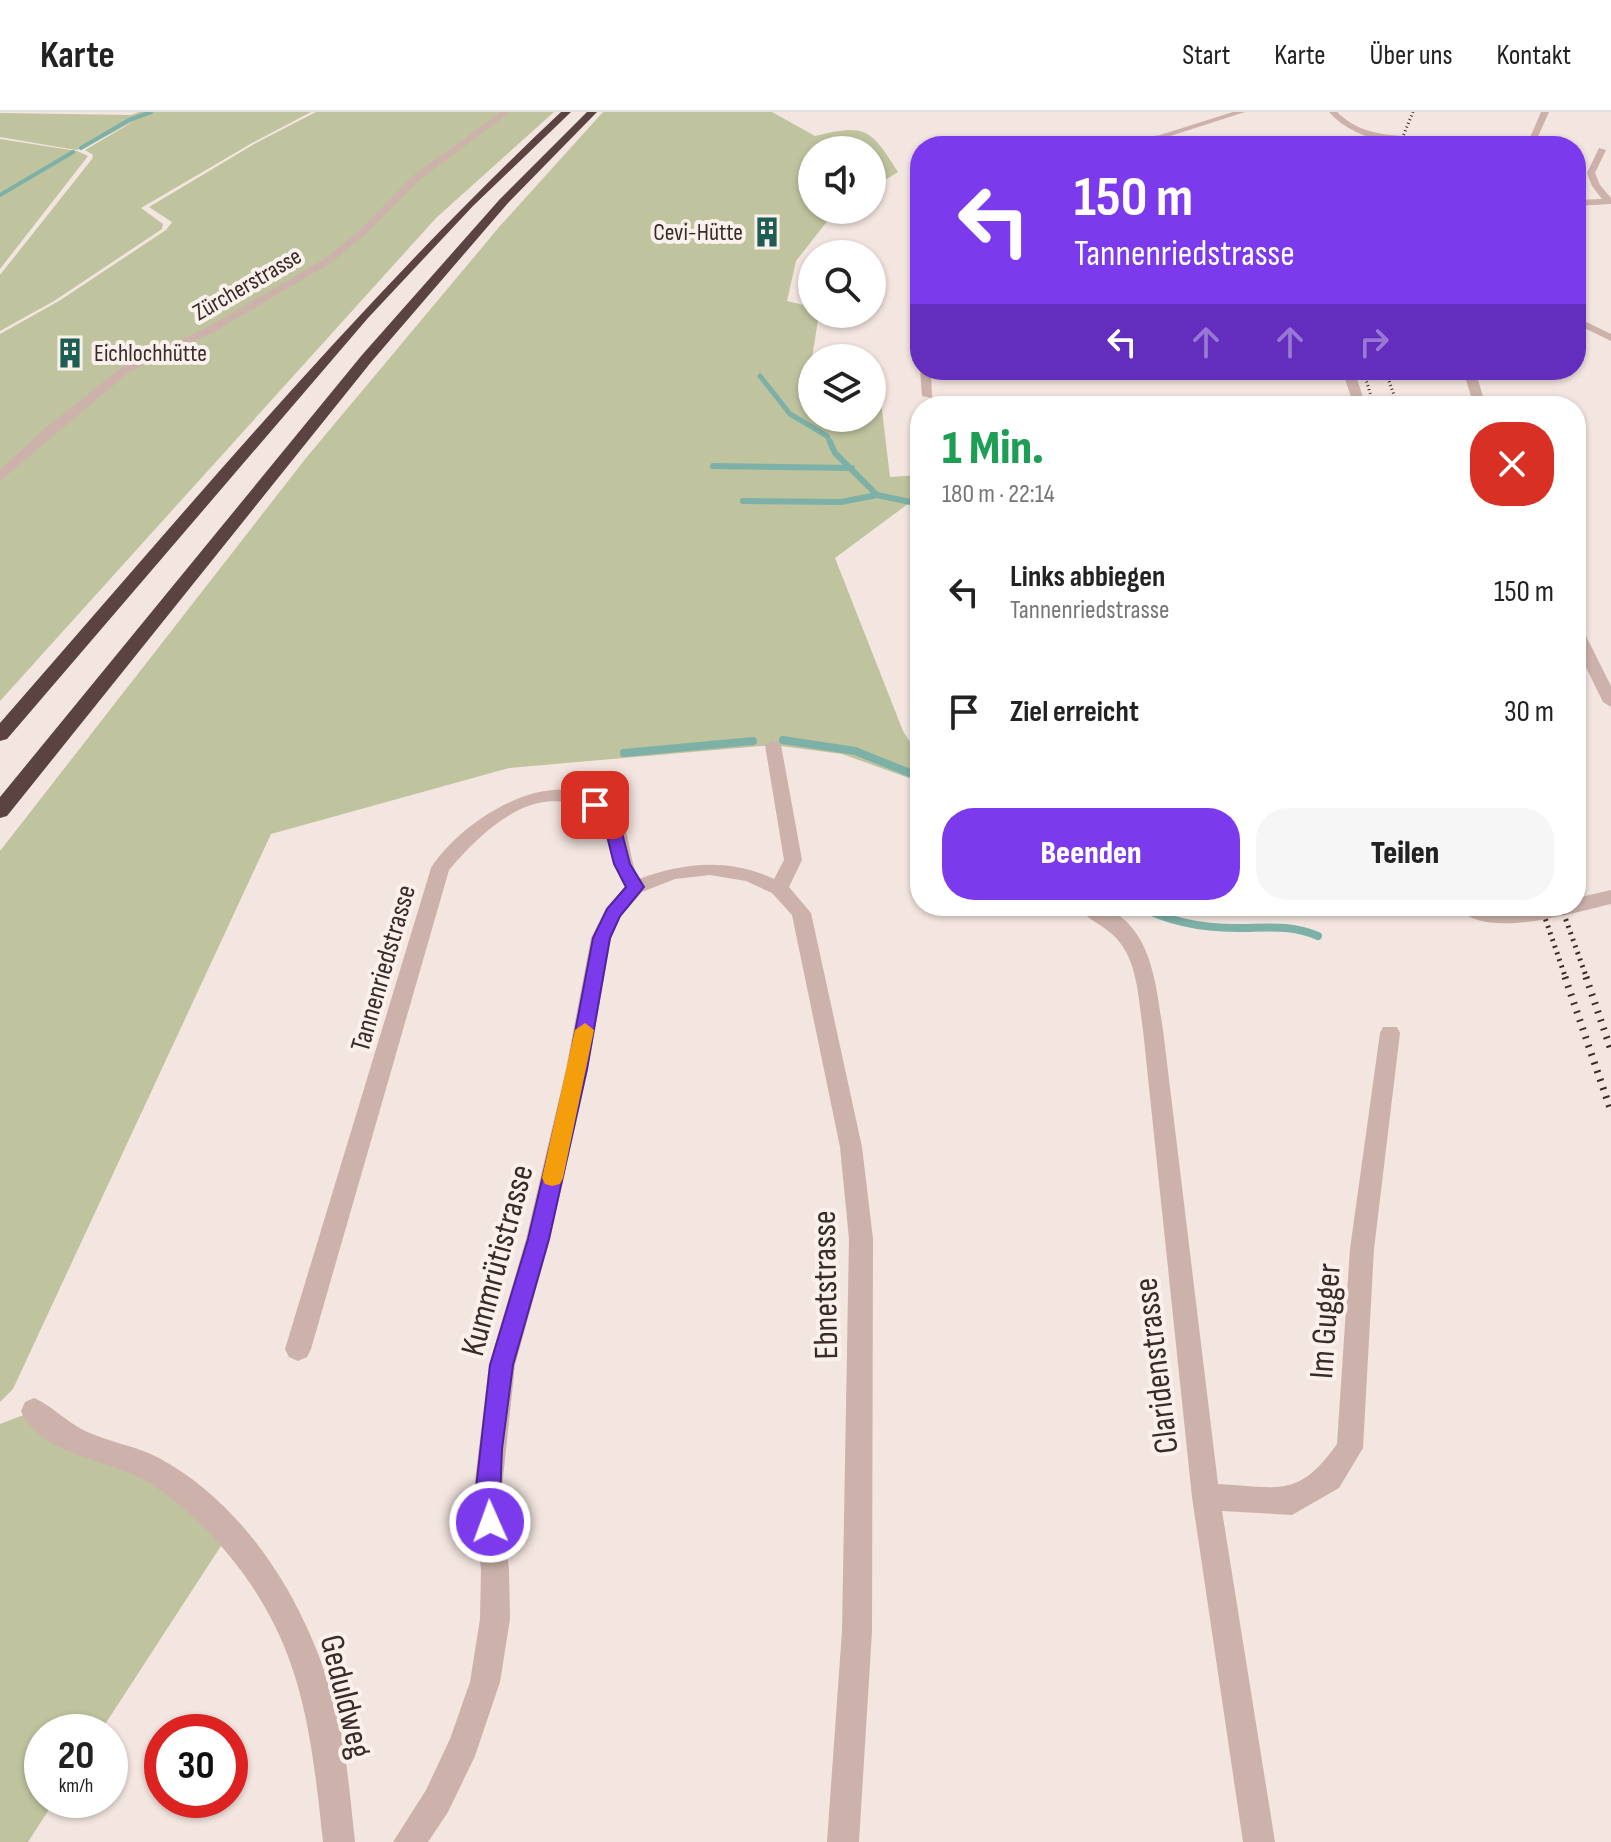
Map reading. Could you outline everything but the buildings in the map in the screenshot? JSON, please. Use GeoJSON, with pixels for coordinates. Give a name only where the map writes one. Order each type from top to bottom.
{"type":"FeatureCollection","features":[{"type":"Feature","properties":{"kind":"highway"},"geometry":{"type":"LineString","coordinates":[[0,735],[364,315],[469,204],[566,112]]}},
{"type":"Feature","properties":{"kind":"highway"},"geometry":{"type":"LineString","coordinates":[[0,811],[200,561],[406,312],[506,199],[592,112]]}},
{"type":"Feature","properties":{"kind":"street","name":"Zürcherstrasse"},"geometry":{"type":"LineString","coordinates":[[0,477],[47,433],[125,370],[210,330],[329,260],[363,232],[416,178],[506,112]]}},
{"type":"Feature","properties":{"kind":"street"},"geometry":{"type":"LineString","coordinates":[[1164,136],[1241,112]]}},
{"type":"Feature","properties":{"kind":"street"},"geometry":{"type":"LineString","coordinates":[[1333,112],[1342,123],[1372,136]]}},
{"type":"Feature","properties":{"kind":"street"},"geometry":{"type":"LineString","coordinates":[[1534,136],[1545,112]]}},
{"type":"Feature","properties":{"kind":"street"},"geometry":{"type":"LineString","coordinates":[[1602,150],[1591,173],[1596,186],[1610,200]]}},
{"type":"Feature","properties":{"kind":"street"},"geometry":{"type":"LineString","coordinates":[[1586,202],[1610,200]]}},
{"type":"Feature","properties":{"kind":"street"},"geometry":{"type":"LineString","coordinates":[[1586,325],[1611,338]]}},
{"type":"Feature","properties":{"kind":"street"},"geometry":{"type":"LineString","coordinates":[[926,380],[928,396]]}},
{"type":"Feature","properties":{"kind":"street"},"geometry":{"type":"LineString","coordinates":[[1586,652],[1611,702]]}},
{"type":"Feature","properties":{"kind":"street"},"geometry":{"type":"LineString","coordinates":[[635,887],[673,873],[710,869],[750,875],[779,888],[793,860],[773,745]]}},
{"type":"Feature","properties":{"kind":"street","name":"Tannenriedstrasse"},"geometry":{"type":"LineString","coordinates":[[298,1349],[440,868],[475,828],[504,808],[536,799],[574,797],[595,805],[610,817],[622,864],[635,887]]}},
{"type":"Feature","properties":{"kind":"street","name":"Kummrütistrasse"},"geometry":{"type":"LineString","coordinates":[[409,1842],[437,1801],[464,1745],[485,1682],[495,1619],[495,1570],[487,1497],[502,1365],[542,1224],[577,1069],[601,938],[613,913],[635,887]]}},
{"type":"Feature","properties":{"kind":"street","name":"Ebnetstrasse"},"geometry":{"type":"LineString","coordinates":[[779,888],[801,913],[810,945],[851,1147],[861,1239],[857,1631],[843,1842]]}},
{"type":"Feature","properties":{"kind":"street"},"geometry":{"type":"LineString","coordinates":[[1586,903],[1611,897]]}},
{"type":"Feature","properties":{"kind":"street","name":"Claridenstrasse"},"geometry":{"type":"LineString","coordinates":[[1104,916],[1128,936],[1141,956],[1153,1030],[1206,1497],[1259,1842]]}},
{"type":"Feature","properties":{"kind":"street"},"geometry":{"type":"LineString","coordinates":[[1495,916],[1508,919],[1523,916]]}},
{"type":"Feature","properties":{"kind":"street","name":"Im Gugger"},"geometry":{"type":"LineString","coordinates":[[1206,1497],[1292,1501],[1329,1478],[1350,1448],[1362,1249],[1390,1033]]}},
{"type":"Feature","properties":{"kind":"street","name":"Geduldweg"},"geometry":{"type":"LineString","coordinates":[[34,1411],[52,1430],[150,1468],[230,1532],[263,1574],[295,1632],[321,1709],[339,1842]]}},
{"type":"Feature","properties":{"kind":"green space"},"geometry":{"type":"Polygon","coordinates":[[[139,112],[311,112],[141,208],[163,224],[162,229],[54,301],[0,331],[0,275],[92,159],[93,155],[85,150],[136,120],[76,150],[0,137],[0,113],[131,115],[139,112]]]}},
{"type":"Feature","properties":{"kind":"green space"},"geometry":{"type":"Polygon","coordinates":[[[316,112],[554,112],[436,218],[0,701],[0,334],[59,301],[166,230],[172,222],[149,207],[256,143],[316,112]]]}},
{"type":"Feature","properties":{"kind":"green space"},"geometry":{"type":"Polygon","coordinates":[[[603,112],[772,112],[815,136],[798,136],[798,224],[825,224],[812,240],[798,240],[798,258],[787,301],[798,304],[798,328],[817,328],[814,344],[798,344],[798,432],[885,432],[890,477],[910,476],[910,502],[835,558],[910,742],[910,778],[842,754],[773,745],[509,768],[271,834],[13,1389],[0,1402],[0,851],[306,458],[500,226],[603,112]]]}},
{"type":"Feature","properties":{"kind":"green space"},"geometry":{"type":"Polygon","coordinates":[[[846,130],[870,136],[815,136],[846,130]]]}},
{"type":"Feature","properties":{"kind":"green space"},"geometry":{"type":"Polygon","coordinates":[[[0,139],[77,151],[88,156],[0,269],[0,139]]]}},
{"type":"Feature","properties":{"kind":"green space"},"geometry":{"type":"Polygon","coordinates":[[[886,154],[898,172],[886,179],[886,154]]]}},
{"type":"Feature","properties":{"kind":"green space"},"geometry":{"type":"Polygon","coordinates":[[[34,1411],[150,1468],[230,1532],[112,1714],[24,1714],[24,1818],[43,1818],[28,1842],[0,1842],[0,1424],[34,1411]]]}},
{"type":"Feature","properties":{"kind":"waterway"},"geometry":{"type":"LineString","coordinates":[[81,148],[129,120],[151,112]]}},
{"type":"Feature","properties":{"kind":"waterway"},"geometry":{"type":"LineString","coordinates":[[0,195],[73,152]]}},
{"type":"Feature","properties":{"kind":"waterway"},"geometry":{"type":"LineString","coordinates":[[760,376],[790,414],[827,436],[830,442]]}},
{"type":"Feature","properties":{"kind":"waterway"},"geometry":{"type":"LineString","coordinates":[[830,442],[835,453],[850,468]]}},
{"type":"Feature","properties":{"kind":"waterway"},"geometry":{"type":"LineString","coordinates":[[713,466],[850,468]]}},
{"type":"Feature","properties":{"kind":"waterway"},"geometry":{"type":"LineString","coordinates":[[850,468],[877,495]]}},
{"type":"Feature","properties":{"kind":"waterway"},"geometry":{"type":"LineString","coordinates":[[743,501],[841,502],[877,495]]}},
{"type":"Feature","properties":{"kind":"waterway"},"geometry":{"type":"LineString","coordinates":[[877,495],[910,502]]}},
{"type":"Feature","properties":{"kind":"waterway"},"geometry":{"type":"LineString","coordinates":[[783,740],[855,751],[910,773]]}},
{"type":"Feature","properties":{"kind":"waterway"},"geometry":{"type":"LineString","coordinates":[[624,753],[753,741]]}},
{"type":"Feature","properties":{"kind":"waterway"},"geometry":{"type":"LineString","coordinates":[[1162,916],[1199,925],[1288,928],[1318,936]]}},
{"type":"Feature","properties":{"kind":"railway"},"geometry":{"type":"LineString","coordinates":[[1403,136],[1413,112]]}},
{"type":"Feature","properties":{"kind":"railway"},"geometry":{"type":"LineString","coordinates":[[1366,380],[1371,396]]}},
{"type":"Feature","properties":{"kind":"railway"},"geometry":{"type":"LineString","coordinates":[[1389,380],[1394,396]]}},
{"type":"Feature","properties":{"kind":"railway"},"geometry":{"type":"LineString","coordinates":[[1544,916],[1566,979]]}},
{"type":"Feature","properties":{"kind":"railway"},"geometry":{"type":"LineString","coordinates":[[1565,916],[1587,979]]}},
{"type":"Feature","properties":{"kind":"railway"},"geometry":{"type":"LineString","coordinates":[[1565,977],[1611,1111]]}},
{"type":"Feature","properties":{"kind":"railway"},"geometry":{"type":"LineString","coordinates":[[1586,977],[1611,1050]]}},
{"type":"Feature","properties":{"kind":"slow traffic"},"geometry":{"type":"LineString","coordinates":[[552,1178],[585,1030]]}},
{"type":"Feature","properties":{"kind":"place","name":"Cevi-Hütte"},"geometry":{"type":"Point","coordinates":[767,232]}},
{"type":"Feature","properties":{"kind":"place","name":"Eichlochhütte"},"geometry":{"type":"Point","coordinates":[70,353]}},
{"type":"Feature","properties":{"kind":"route"},"geometry":{"type":"LineString","coordinates":[[490,1522],[487,1497],[490,1449],[502,1365],[538,1239],[577,1069],[601,938],[613,913],[635,887],[628,880],[622,864],[610,817],[595,805]]}}]}
